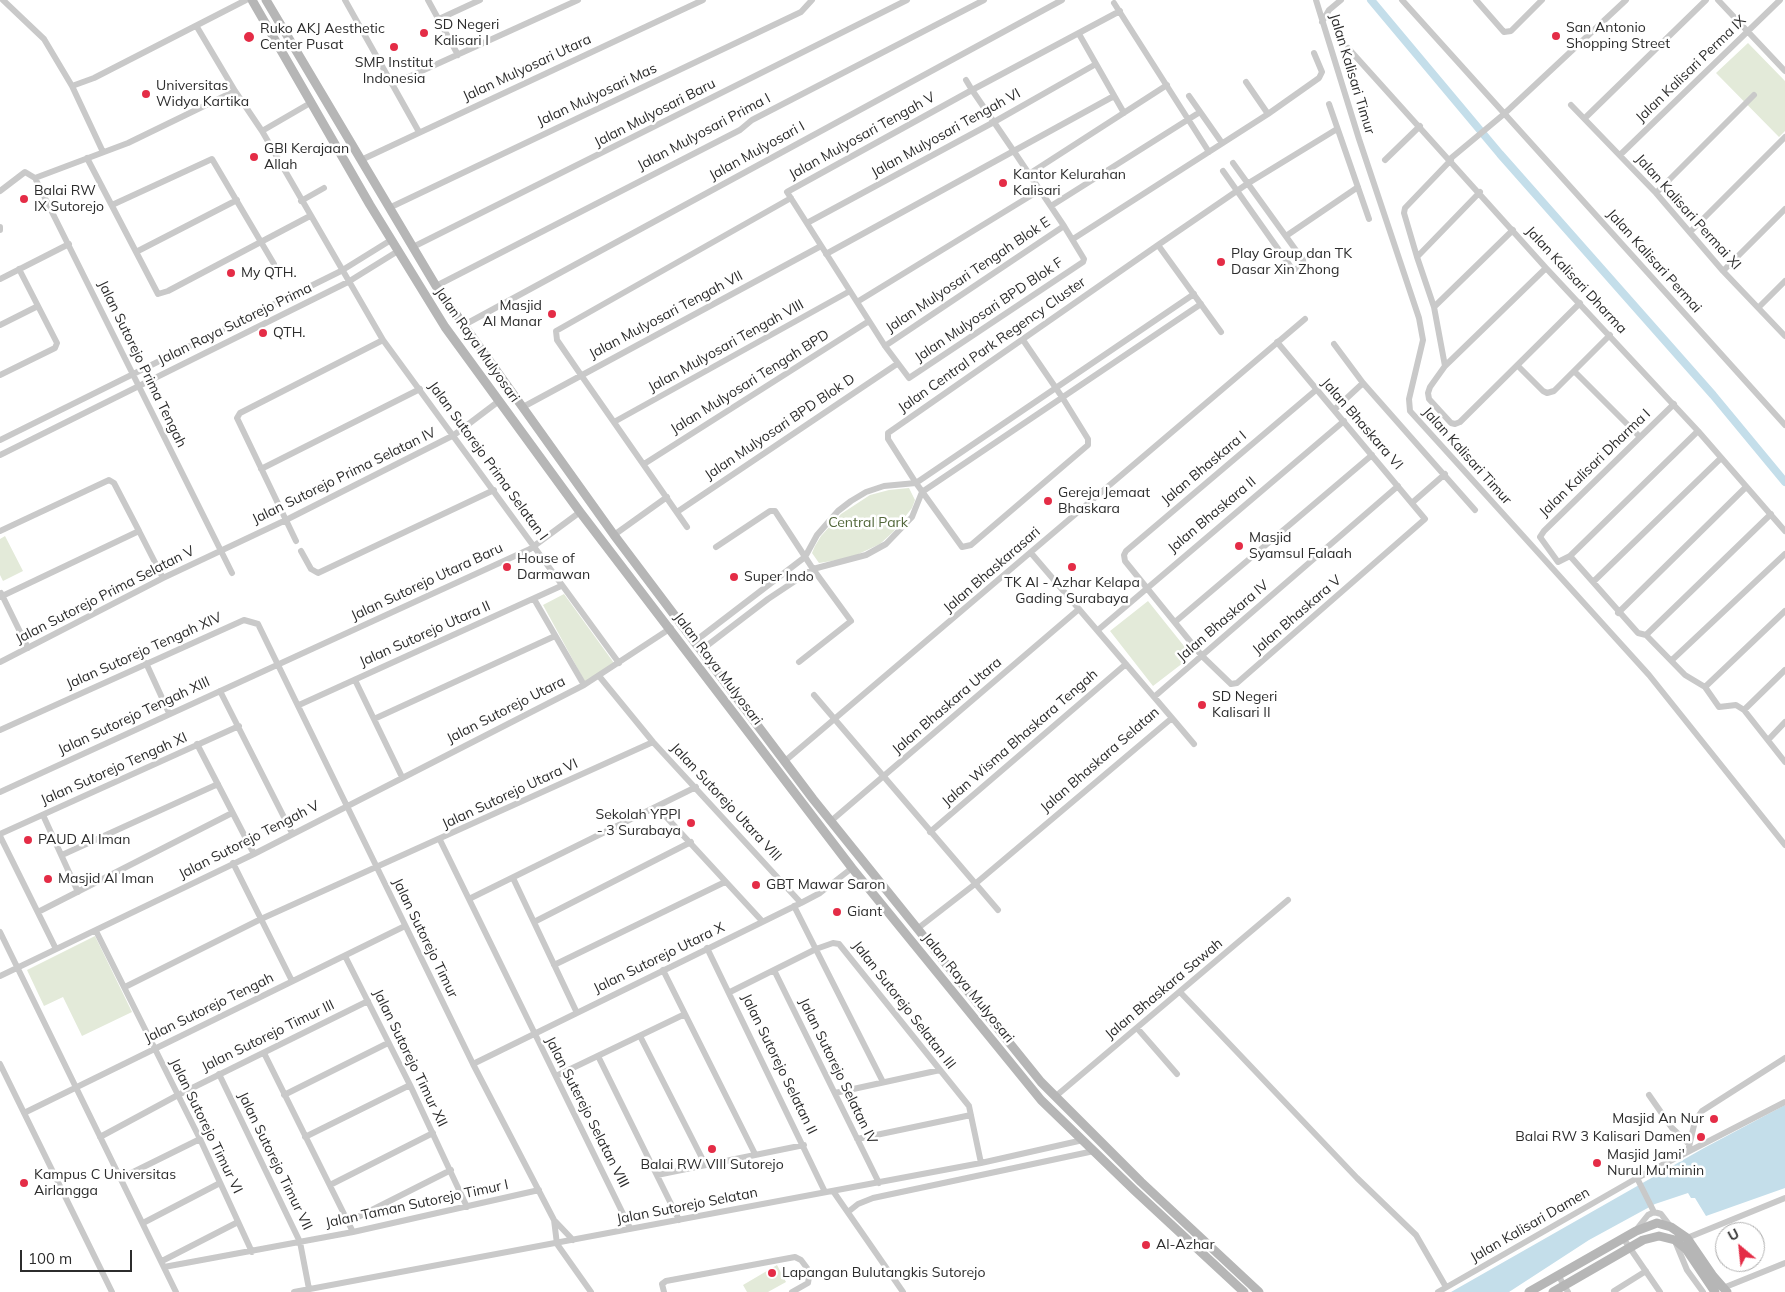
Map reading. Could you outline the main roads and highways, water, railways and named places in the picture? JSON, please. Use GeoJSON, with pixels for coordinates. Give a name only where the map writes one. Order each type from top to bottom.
{"type":"FeatureCollection","features":[{"type":"Feature","properties":{"kind":"main road","name":"Jalan Raya Mulyosari"},"geometry":{"type":"LineString","coordinates":[[252,0],[433,310],[580,512],[852,868],[1041,1100],[1244,1292]]}},
{"type":"Feature","properties":{"kind":"main road","name":"Jalan Raya Mulyosari"},"geometry":{"type":"LineString","coordinates":[[266,0],[436,286],[614,535],[700,651],[831,821],[1041,1082],[1141,1182],[1259,1292]]}},
{"type":"Feature","properties":{"kind":"main road"},"geometry":{"type":"LineString","coordinates":[[293,70],[304,63]]}},
{"type":"Feature","properties":{"kind":"main road"},"geometry":{"type":"LineString","coordinates":[[459,347],[472,336]]}},
{"type":"Feature","properties":{"kind":"main road"},"geometry":{"type":"LineString","coordinates":[[466,357],[480,347]]}},
{"type":"Feature","properties":{"kind":"main road"},"geometry":{"type":"LineString","coordinates":[[592,526],[602,518]]}},
{"type":"Feature","properties":{"kind":"main road"},"geometry":{"type":"LineString","coordinates":[[805,806],[813,798]]}},
{"type":"Feature","properties":{"kind":"main road"},"geometry":{"type":"LineString","coordinates":[[933,967],[942,960]]}},
{"type":"Feature","properties":{"kind":"main road"},"geometry":{"type":"LineString","coordinates":[[944,981],[953,973]]}},
{"type":"Feature","properties":{"kind":"main road"},"geometry":{"type":"LineString","coordinates":[[1134,1190],[1141,1182]]}},
{"type":"Feature","properties":{"kind":"main road"},"geometry":{"type":"LineString","coordinates":[[1529,1292],[1636,1231],[1658,1223],[1671,1227],[1687,1238],[1722,1291]]}},
{"type":"Feature","properties":{"kind":"main road"},"geometry":{"type":"LineString","coordinates":[[1553,1292],[1566,1289],[1629,1247],[1654,1236],[1675,1240],[1691,1254],[1722,1291]]}},
{"type":"Feature","properties":{"kind":"water"},"geometry":{"type":"Polygon","coordinates":[[[1785,1105],[1785,1188],[1706,1216],[1695,1198],[1691,1198],[1688,1193],[1655,1204],[1589,1240],[1509,1292],[1451,1292],[1704,1148],[1785,1105]]]}},
{"type":"Feature","properties":{"kind":"waterway"},"geometry":{"type":"LineString","coordinates":[[1371,0],[1500,154],[1713,395],[1785,482]]}},
{"type":"Feature","properties":{"kind":"place","name":"SD Negeri Kalisari I"},"geometry":{"type":"Point","coordinates":[424,33]}},
{"type":"Feature","properties":{"kind":"place","name":"San Antonio Shopping Street"},"geometry":{"type":"Point","coordinates":[1556,36]}},
{"type":"Feature","properties":{"kind":"place","name":"Ruko AKJ Aesthetic Center Pusat"},"geometry":{"type":"Point","coordinates":[249,37]}},
{"type":"Feature","properties":{"kind":"place","name":"SMP Institut Indonesia"},"geometry":{"type":"Point","coordinates":[394,47]}},
{"type":"Feature","properties":{"kind":"place","name":"Universitas Widya Kartika"},"geometry":{"type":"Point","coordinates":[146,94]}},
{"type":"Feature","properties":{"kind":"place","name":"GBI Kerajaan Allah"},"geometry":{"type":"Point","coordinates":[254,157]}},
{"type":"Feature","properties":{"kind":"place","name":"Kantor Kelurahan Kalisari"},"geometry":{"type":"Point","coordinates":[1003,183]}},
{"type":"Feature","properties":{"kind":"place","name":"Balai RW IX Sutorejo"},"geometry":{"type":"Point","coordinates":[24,199]}},
{"type":"Feature","properties":{"kind":"place","name":"Play Group dan TK Dasar Xin Zhong"},"geometry":{"type":"Point","coordinates":[1221,262]}},
{"type":"Feature","properties":{"kind":"place","name":"My QTH."},"geometry":{"type":"Point","coordinates":[231,273]}},
{"type":"Feature","properties":{"kind":"place","name":"Masjid Al Manar"},"geometry":{"type":"Point","coordinates":[552,314]}},
{"type":"Feature","properties":{"kind":"place","name":"QTH."},"geometry":{"type":"Point","coordinates":[263,333]}},
{"type":"Feature","properties":{"kind":"place","name":"Gereja Jemaat Bhaskara"},"geometry":{"type":"Point","coordinates":[1048,501]}},
{"type":"Feature","properties":{"kind":"place","name":"Masjid Syamsul Falaah"},"geometry":{"type":"Point","coordinates":[1239,546]}},
{"type":"Feature","properties":{"kind":"place","name":"House of Darmawan"},"geometry":{"type":"Point","coordinates":[507,567]}},
{"type":"Feature","properties":{"kind":"place","name":"TK Al - Azhar Kelapa Gading Surabaya"},"geometry":{"type":"Point","coordinates":[1072,567]}},
{"type":"Feature","properties":{"kind":"place","name":"Super Indo"},"geometry":{"type":"Point","coordinates":[734,577]}},
{"type":"Feature","properties":{"kind":"place","name":"SD Negeri Kalisari II"},"geometry":{"type":"Point","coordinates":[1202,705]}},
{"type":"Feature","properties":{"kind":"place","name":"Sekolah YPPI - 3 Surabaya"},"geometry":{"type":"Point","coordinates":[691,823]}},
{"type":"Feature","properties":{"kind":"place","name":"PAUD Al Iman"},"geometry":{"type":"Point","coordinates":[28,840]}},
{"type":"Feature","properties":{"kind":"place","name":"Masjid Al Iman"},"geometry":{"type":"Point","coordinates":[48,879]}},
{"type":"Feature","properties":{"kind":"place","name":"GBT Mawar Saron"},"geometry":{"type":"Point","coordinates":[756,885]}},
{"type":"Feature","properties":{"kind":"place","name":"Giant"},"geometry":{"type":"Point","coordinates":[837,912]}},
{"type":"Feature","properties":{"kind":"place","name":"Masjid An Nur"},"geometry":{"type":"Point","coordinates":[1714,1119]}},
{"type":"Feature","properties":{"kind":"place","name":"Balai RW 3 Kalisari Damen"},"geometry":{"type":"Point","coordinates":[1701,1137]}},
{"type":"Feature","properties":{"kind":"place","name":"Balai RW VIII Sutorejo"},"geometry":{"type":"Point","coordinates":[712,1149]}},
{"type":"Feature","properties":{"kind":"place","name":"Masjid Jami' Nurul Mu'minin"},"geometry":{"type":"Point","coordinates":[1597,1163]}},
{"type":"Feature","properties":{"kind":"place","name":"Kampus C Universitas Airlangga"},"geometry":{"type":"Point","coordinates":[24,1183]}},
{"type":"Feature","properties":{"kind":"place","name":"Al-Azhar"},"geometry":{"type":"Point","coordinates":[1146,1245]}},
{"type":"Feature","properties":{"kind":"place","name":"Lapangan Bulutangkis Sutorejo"},"geometry":{"type":"Point","coordinates":[772,1273]}},
{"type":"Feature","properties":{"kind":"park label","name":"Central Park"},"geometry":{"type":"Point","coordinates":[868,523]}}]}
